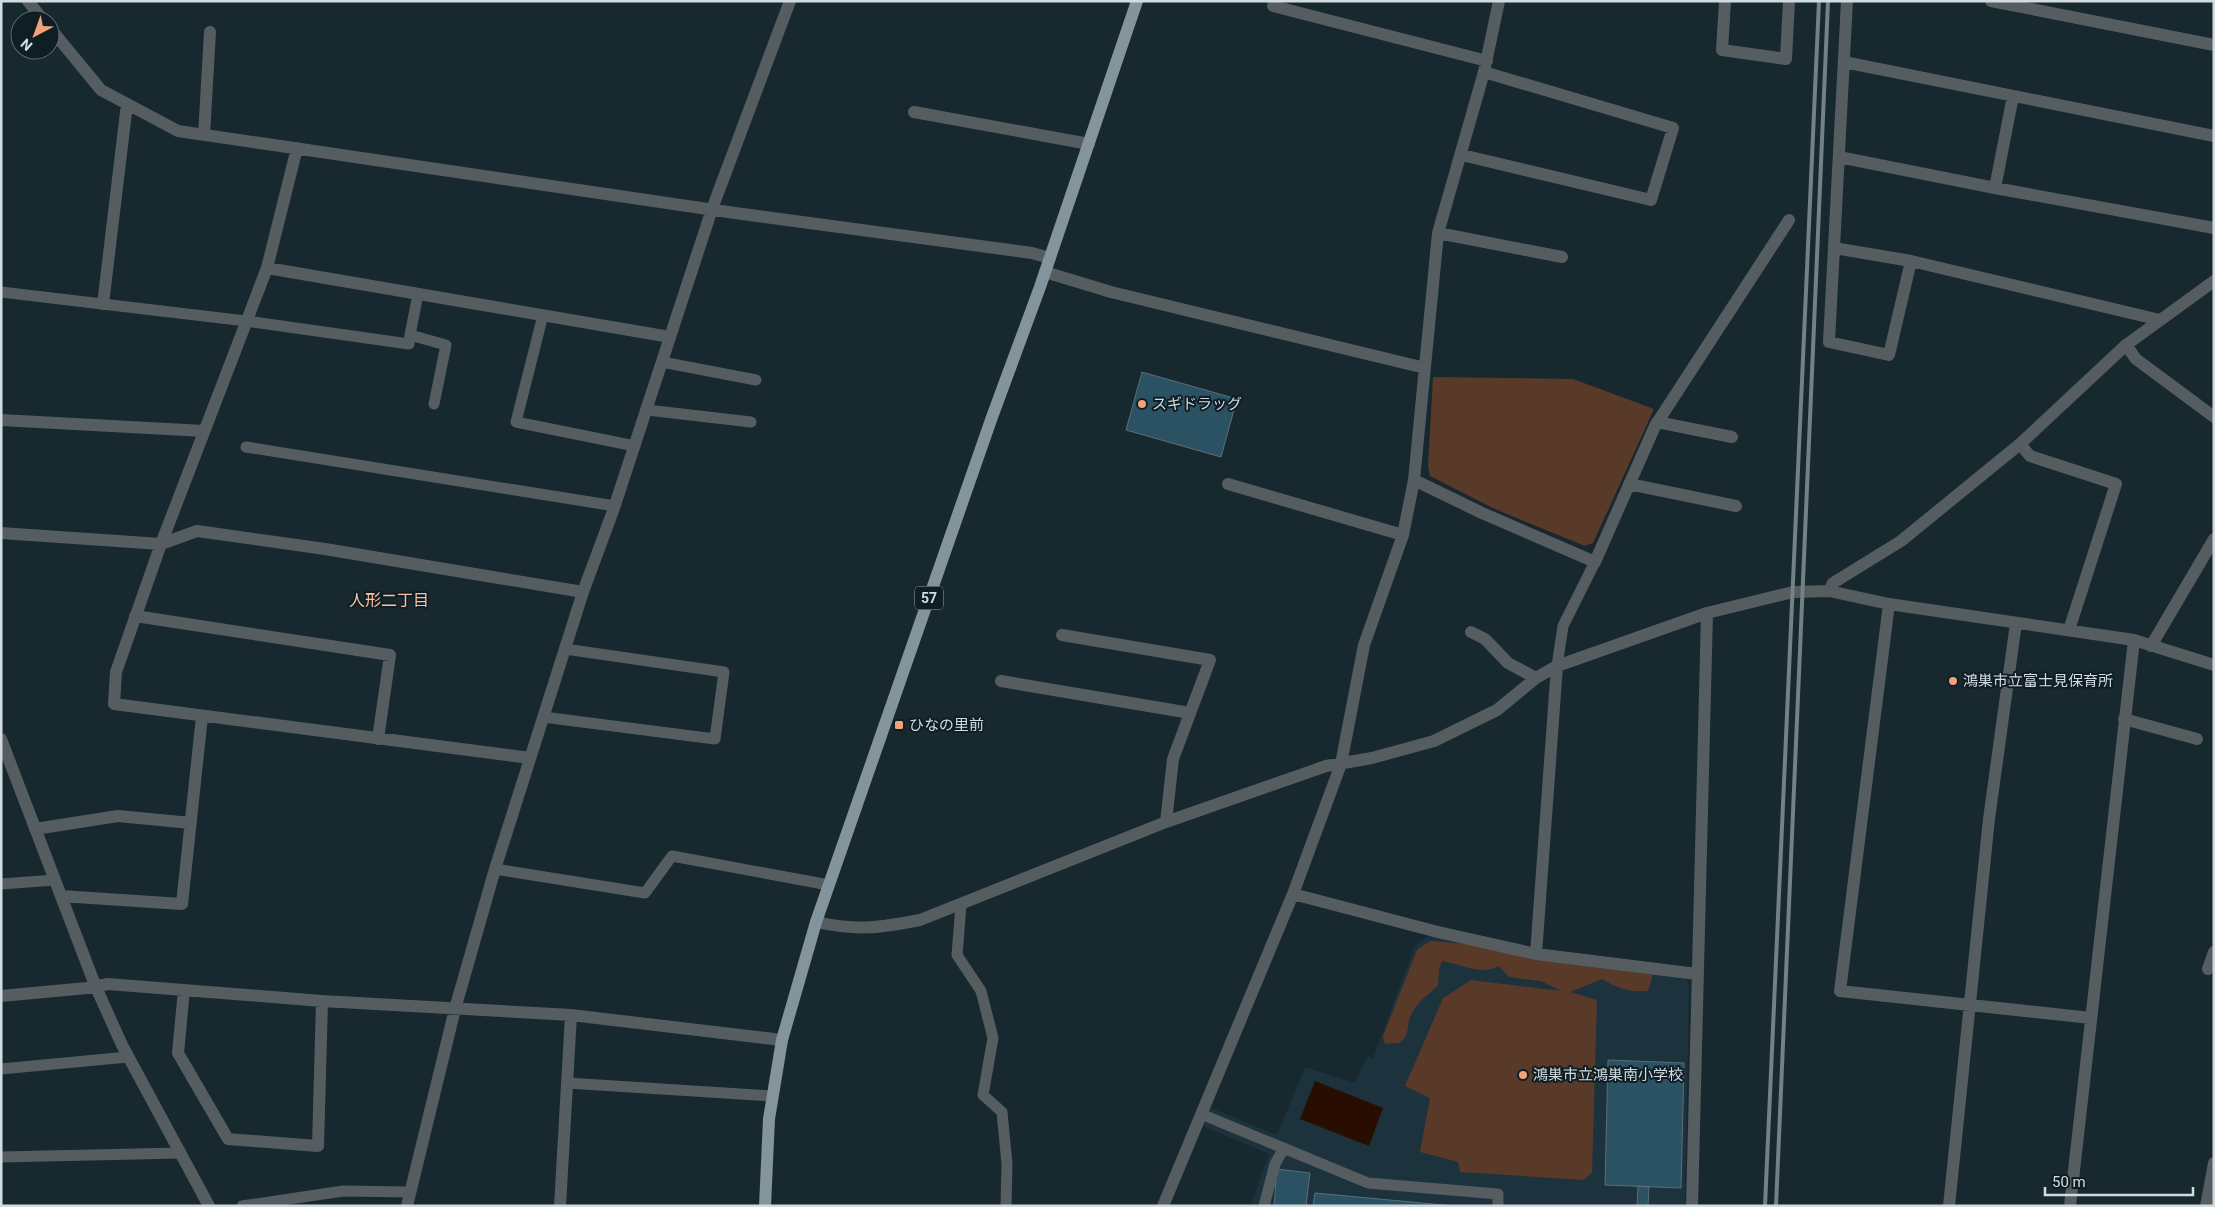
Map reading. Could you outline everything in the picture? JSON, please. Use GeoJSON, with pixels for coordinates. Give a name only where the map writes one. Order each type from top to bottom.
{"type":"FeatureCollection","features":[{"type":"Feature","properties":{"kind":"main road","name":"57"},"geometry":{"type":"LineString","coordinates":[[765,1206],[769,1119],[782,1040],[816,922],[992,417],[1046,272],[1137,1]]}},
{"type":"Feature","properties":{"kind":"street"},"geometry":{"type":"LineString","coordinates":[[407,1206],[455,1009],[495,869],[543,717],[583,592],[615,506],[647,410],[712,209],[790,1]]}},
{"type":"Feature","properties":{"kind":"street"},"geometry":{"type":"LineString","coordinates":[[1163,1206],[1293,894],[1341,764],[1364,645],[1403,535],[1414,480],[1438,232],[1462,155],[1486,66],[1500,1]]}},
{"type":"Feature","properties":{"kind":"street"},"geometry":{"type":"LineString","coordinates":[[1725,1],[1722,50],[1786,59],[1789,1]]}},
{"type":"Feature","properties":{"kind":"street"},"geometry":{"type":"LineString","coordinates":[[1847,1],[1829,342],[1889,355],[1911,261]]}},
{"type":"Feature","properties":{"kind":"street"},"geometry":{"type":"LineString","coordinates":[[1991,1],[2214,45]]}},
{"type":"Feature","properties":{"kind":"street"},"geometry":{"type":"LineString","coordinates":[[1273,6],[1486,66],[1673,128],[1651,200],[1462,155]]}},
{"type":"Feature","properties":{"kind":"street"},"geometry":{"type":"LineString","coordinates":[[204,135],[210,32]]}},
{"type":"Feature","properties":{"kind":"street"},"geometry":{"type":"LineString","coordinates":[[60,40],[101,90],[178,131],[712,209],[1032,253],[1050,258]]}},
{"type":"Feature","properties":{"kind":"street"},"geometry":{"type":"LineString","coordinates":[[1844,62],[2214,136]]}},
{"type":"Feature","properties":{"kind":"street"},"geometry":{"type":"LineString","coordinates":[[1995,188],[2013,96]]}},
{"type":"Feature","properties":{"kind":"street"},"geometry":{"type":"LineString","coordinates":[[103,304],[127,104]]}},
{"type":"Feature","properties":{"kind":"street"},"geometry":{"type":"LineString","coordinates":[[914,112],[1089,144]]}},
{"type":"Feature","properties":{"kind":"street"},"geometry":{"type":"LineString","coordinates":[[297,148],[267,268],[161,544],[116,672],[114,704],[530,758]]}},
{"type":"Feature","properties":{"kind":"street"},"geometry":{"type":"LineString","coordinates":[[1839,157],[2214,228]]}},
{"type":"Feature","properties":{"kind":"street"},"geometry":{"type":"LineString","coordinates":[[1414,480],[1482,514],[1594,562],[1657,422],[1789,220]]}},
{"type":"Feature","properties":{"kind":"street"},"geometry":{"type":"LineString","coordinates":[[1438,232],[1562,257]]}},
{"type":"Feature","properties":{"kind":"street"},"geometry":{"type":"LineString","coordinates":[[1834,248],[1911,261],[2160,320]]}},
{"type":"Feature","properties":{"kind":"street"},"geometry":{"type":"LineString","coordinates":[[267,268],[670,337]]}},
{"type":"Feature","properties":{"kind":"street"},"geometry":{"type":"LineString","coordinates":[[1046,272],[1111,292],[1425,368]]}},
{"type":"Feature","properties":{"kind":"street"},"geometry":{"type":"LineString","coordinates":[[1829,591],[1833,583],[1901,541],[2020,444],[2126,345],[2214,281]]}},
{"type":"Feature","properties":{"kind":"street"},"geometry":{"type":"LineString","coordinates":[[2126,345],[2136,359],[2214,417]]}},
{"type":"Feature","properties":{"kind":"street"},"geometry":{"type":"LineString","coordinates":[[1,420],[204,431]]}},
{"type":"Feature","properties":{"kind":"street"},"geometry":{"type":"LineString","coordinates":[[1657,422],[1732,437]]}},
{"type":"Feature","properties":{"kind":"street"},"geometry":{"type":"LineString","coordinates":[[2020,444],[2030,456],[2116,484],[2069,630]]}},
{"type":"Feature","properties":{"kind":"street"},"geometry":{"type":"LineString","coordinates":[[1228,484],[1403,535]]}},
{"type":"Feature","properties":{"kind":"street"},"geometry":{"type":"LineString","coordinates":[[1629,484],[1736,506]]}},
{"type":"Feature","properties":{"kind":"street"},"geometry":{"type":"LineString","coordinates":[[1,533],[161,544],[197,531],[334,550],[583,592]]}},
{"type":"Feature","properties":{"kind":"street"},"geometry":{"type":"LineString","coordinates":[[2151,646],[2214,539]]}},
{"type":"Feature","properties":{"kind":"street"},"geometry":{"type":"LineString","coordinates":[[816,922],[848,928],[878,928],[920,920],[1166,822],[1326,766],[1372,758],[1434,741],[1496,710],[1536,678],[1557,666],[1707,613],[1793,592],[1829,591],[1889,604],[2134,640],[2214,665]]}},
{"type":"Feature","properties":{"kind":"street"},"geometry":{"type":"LineString","coordinates":[[1889,604],[1840,991],[2091,1018]]}},
{"type":"Feature","properties":{"kind":"street"},"geometry":{"type":"LineString","coordinates":[[1692,1206],[1707,613]]}},
{"type":"Feature","properties":{"kind":"street"},"geometry":{"type":"LineString","coordinates":[[136,616],[390,655],[378,739]]}},
{"type":"Feature","properties":{"kind":"street"},"geometry":{"type":"LineString","coordinates":[[1949,1206],[1989,820],[2016,623]]}},
{"type":"Feature","properties":{"kind":"street"},"geometry":{"type":"LineString","coordinates":[[1471,632],[1485,639],[1508,663],[1536,678]]}},
{"type":"Feature","properties":{"kind":"street"},"geometry":{"type":"LineString","coordinates":[[1062,634],[1210,660],[1173,758],[1166,822]]}},
{"type":"Feature","properties":{"kind":"street"},"geometry":{"type":"LineString","coordinates":[[2070,1206],[2134,640]]}},
{"type":"Feature","properties":{"kind":"street"},"geometry":{"type":"LineString","coordinates":[[1536,954],[1557,666]]}},
{"type":"Feature","properties":{"kind":"street"},"geometry":{"type":"LineString","coordinates":[[1001,681],[1190,713]]}},
{"type":"Feature","properties":{"kind":"street"},"geometry":{"type":"LineString","coordinates":[[61,896],[182,904],[202,716]]}},
{"type":"Feature","properties":{"kind":"street"},"geometry":{"type":"LineString","coordinates":[[2124,719],[2197,739]]}},
{"type":"Feature","properties":{"kind":"street"},"geometry":{"type":"LineString","coordinates":[[1,738],[95,985],[128,1057],[209,1206]]}},
{"type":"Feature","properties":{"kind":"street"},"geometry":{"type":"LineString","coordinates":[[35,829],[118,816],[191,823]]}},
{"type":"Feature","properties":{"kind":"street"},"geometry":{"type":"LineString","coordinates":[[1293,894],[1438,932],[1536,954],[1698,974]]}},
{"type":"Feature","properties":{"kind":"street"},"geometry":{"type":"LineString","coordinates":[[2208,969],[2214,952]]}},
{"type":"Feature","properties":{"kind":"street"},"geometry":{"type":"LineString","coordinates":[[1,996],[87,988],[108,984],[322,1001],[571,1015],[782,1040]]}},
{"type":"Feature","properties":{"kind":"street"},"geometry":{"type":"LineString","coordinates":[[184,990],[178,1053],[228,1139],[318,1146],[322,1001]]}},
{"type":"Feature","properties":{"kind":"street"},"geometry":{"type":"LineString","coordinates":[[560,1206],[571,1015]]}},
{"type":"Feature","properties":{"kind":"street"},"geometry":{"type":"LineString","coordinates":[[2206,1206],[2214,1163]]}},
{"type":"Feature","properties":{"kind":"lane"},"geometry":{"type":"LineString","coordinates":[[1,292],[246,321],[409,344],[418,294]]}},
{"type":"Feature","properties":{"kind":"lane"},"geometry":{"type":"LineString","coordinates":[[543,315],[516,422],[635,446]]}},
{"type":"Feature","properties":{"kind":"lane"},"geometry":{"type":"LineString","coordinates":[[410,335],[446,345],[434,404]]}},
{"type":"Feature","properties":{"kind":"lane"},"geometry":{"type":"LineString","coordinates":[[662,362],[756,380]]}},
{"type":"Feature","properties":{"kind":"lane"},"geometry":{"type":"LineString","coordinates":[[647,410],[751,422]]}},
{"type":"Feature","properties":{"kind":"lane"},"geometry":{"type":"LineString","coordinates":[[246,447],[615,506]]}},
{"type":"Feature","properties":{"kind":"lane"},"geometry":{"type":"LineString","coordinates":[[1557,666],[1564,626],[1594,562]]}},
{"type":"Feature","properties":{"kind":"lane"},"geometry":{"type":"LineString","coordinates":[[543,717],[715,739],[724,672],[565,648]]}},
{"type":"Feature","properties":{"kind":"lane"},"geometry":{"type":"LineString","coordinates":[[495,869],[645,893],[672,856],[829,885]]}},
{"type":"Feature","properties":{"kind":"lane"},"geometry":{"type":"LineString","coordinates":[[1,884],[55,880]]}},
{"type":"Feature","properties":{"kind":"lane"},"geometry":{"type":"LineString","coordinates":[[961,905],[957,955],[982,991],[993,1038],[983,1095],[1002,1112],[1008,1164],[1006,1206]]}},
{"type":"Feature","properties":{"kind":"lane"},"geometry":{"type":"LineString","coordinates":[[1,1069],[128,1057]]}},
{"type":"Feature","properties":{"kind":"lane"},"geometry":{"type":"LineString","coordinates":[[567,1082],[772,1096]]}},
{"type":"Feature","properties":{"kind":"lane"},"geometry":{"type":"LineString","coordinates":[[1201,1114],[1368,1183],[1498,1194],[1498,1206]]}},
{"type":"Feature","properties":{"kind":"lane"},"geometry":{"type":"LineString","coordinates":[[1264,1206],[1275,1164],[1284,1148]]}},
{"type":"Feature","properties":{"kind":"lane"},"geometry":{"type":"LineString","coordinates":[[1,1157],[181,1153]]}},
{"type":"Feature","properties":{"kind":"lane"},"geometry":{"type":"LineString","coordinates":[[242,1206],[343,1191],[409,1192]]}},
{"type":"Feature","properties":{"kind":"shaded area"},"geometry":{"type":"Polygon","coordinates":[[[1433,377],[1573,379],[1654,409],[1593,543],[1585,546],[1495,509],[1430,476],[1428,465],[1433,377]]]}},
{"type":"Feature","properties":{"kind":"shaded area","name":"鴻巣市立鴻巣南小学校"},"geometry":{"type":"Polygon","coordinates":[[[1428,936],[1685,978],[1689,984],[1685,1206],[1250,1206],[1269,1154],[1203,1126],[1211,1108],[1277,1135],[1305,1067],[1355,1083],[1367,1056],[1373,1058],[1415,946],[1428,936]]]}},
{"type":"Feature","properties":{"kind":"shaded area"},"geometry":{"type":"Polygon","coordinates":[[[1430,941],[1467,944],[1653,975],[1648,991],[1624,989],[1602,979],[1570,992],[1597,1000],[1592,1173],[1584,1180],[1460,1172],[1458,1162],[1420,1152],[1430,1098],[1405,1086],[1443,998],[1471,980],[1561,991],[1541,981],[1509,977],[1499,966],[1492,969],[1479,970],[1442,961],[1439,969],[1438,986],[1413,1010],[1404,1039],[1400,1043],[1385,1044],[1383,1036],[1417,950],[1430,941]]]}},
{"type":"Feature","properties":{"kind":"shaded area"},"geometry":{"type":"Polygon","coordinates":[[[1315,1081],[1383,1108],[1369,1146],[1300,1119],[1315,1081]]]}},
{"type":"Feature","properties":{"kind":"building"},"geometry":{"type":"Polygon","coordinates":[[[1142,372],[1237,399],[1221,457],[1126,430],[1142,372]]]}},
{"type":"Feature","properties":{"kind":"building"},"geometry":{"type":"Polygon","coordinates":[[[1608,1060],[1684,1063],[1681,1188],[1605,1185],[1608,1060]]]}},
{"type":"Feature","properties":{"kind":"building"},"geometry":{"type":"Polygon","coordinates":[[[1277,1169],[1310,1173],[1306,1206],[1274,1206],[1277,1169]]]}},
{"type":"Feature","properties":{"kind":"building"},"geometry":{"type":"Polygon","coordinates":[[[1638,1186],[1649,1187],[1648,1206],[1637,1206],[1638,1186]]]}},
{"type":"Feature","properties":{"kind":"building"},"geometry":{"type":"Polygon","coordinates":[[[1315,1193],[1454,1206],[1313,1206],[1315,1193]]]}},
{"type":"Feature","properties":{"kind":"railway"},"geometry":{"type":"LineString","coordinates":[[1765,1206],[1819,1]]}},
{"type":"Feature","properties":{"kind":"railway"},"geometry":{"type":"LineString","coordinates":[[1776,1206],[1828,1]]}},
{"type":"Feature","properties":{"kind":"place","name":"スギドラッグ"},"geometry":{"type":"Point","coordinates":[1142,404]}},
{"type":"Feature","properties":{"kind":"place","name":"鴻巣市立富士見保育所"},"geometry":{"type":"Point","coordinates":[1953,681]}},
{"type":"Feature","properties":{"kind":"place","name":"ひなの里前"},"geometry":{"type":"Point","coordinates":[899,725]}},
{"type":"Feature","properties":{"kind":"place","name":"鴻巣市立鴻巣南小学校"},"geometry":{"type":"Point","coordinates":[1523,1075]}},
{"type":"Feature","properties":{"kind":"district","name":"人形二丁目"},"geometry":{"type":"Point","coordinates":[389,600]}}]}
